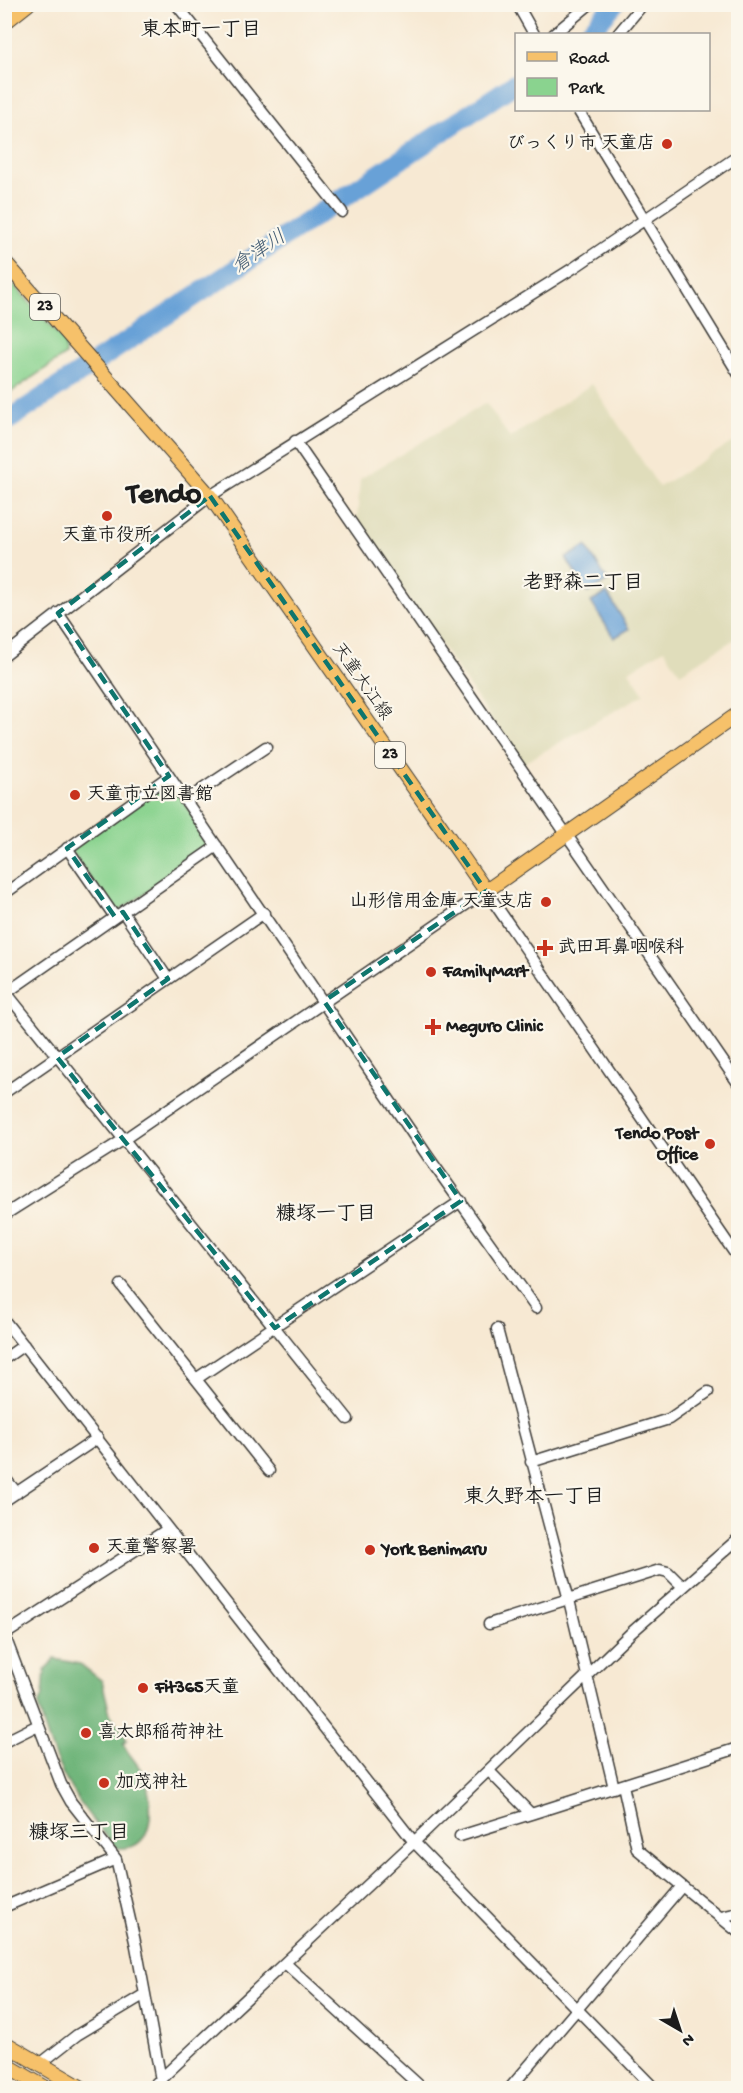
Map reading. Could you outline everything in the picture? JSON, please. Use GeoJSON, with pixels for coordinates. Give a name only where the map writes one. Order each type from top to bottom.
{"type":"FeatureCollection","features":[{"type":"Feature","properties":{"kind":"highway"},"geometry":{"type":"LineString","coordinates":[[4,2043],[81,2088]]}},
{"type":"Feature","properties":{"kind":"highway"},"geometry":{"type":"LineString","coordinates":[[4,2064],[45,2088]]}},
{"type":"Feature","properties":{"kind":"main road"},"geometry":{"type":"LineString","coordinates":[[4,23],[28,4]]}},
{"type":"Feature","properties":{"kind":"main road","name":"天童大江線"},"geometry":{"type":"LineString","coordinates":[[4,261],[106,374],[210,496],[486,891]]}},
{"type":"Feature","properties":{"kind":"main road"},"geometry":{"type":"LineString","coordinates":[[486,891],[738,714]]}},
{"type":"Feature","properties":{"kind":"street"},"geometry":{"type":"LineString","coordinates":[[176,4],[342,212]]}},
{"type":"Feature","properties":{"kind":"street"},"geometry":{"type":"LineString","coordinates":[[517,4],[533,33]]}},
{"type":"Feature","properties":{"kind":"street"},"geometry":{"type":"LineString","coordinates":[[555,33],[590,4]]}},
{"type":"Feature","properties":{"kind":"street"},"geometry":{"type":"LineString","coordinates":[[619,33],[643,4]]}},
{"type":"Feature","properties":{"kind":"street"},"geometry":{"type":"LineString","coordinates":[[579,111],[738,373]]}},
{"type":"Feature","properties":{"kind":"street"},"geometry":{"type":"LineString","coordinates":[[4,656],[210,496],[645,221],[738,156]]}},
{"type":"Feature","properties":{"kind":"street"},"geometry":{"type":"LineString","coordinates":[[295,441],[738,1083]]}},
{"type":"Feature","properties":{"kind":"street"},"geometry":{"type":"LineString","coordinates":[[58,613],[185,801],[536,1308]]}},
{"type":"Feature","properties":{"kind":"street"},"geometry":{"type":"LineString","coordinates":[[185,801],[266,747]]}},
{"type":"Feature","properties":{"kind":"street"},"geometry":{"type":"LineString","coordinates":[[4,894],[169,776]]}},
{"type":"Feature","properties":{"kind":"street"},"geometry":{"type":"LineString","coordinates":[[217,846],[5,992],[348,1419]]}},
{"type":"Feature","properties":{"kind":"street"},"geometry":{"type":"LineString","coordinates":[[68,848],[168,979]]}},
{"type":"Feature","properties":{"kind":"street"},"geometry":{"type":"LineString","coordinates":[[4,1215],[123,1140],[486,891],[738,1258]]}},
{"type":"Feature","properties":{"kind":"street"},"geometry":{"type":"LineString","coordinates":[[4,1093],[264,914]]}},
{"type":"Feature","properties":{"kind":"street"},"geometry":{"type":"LineString","coordinates":[[196,1379],[461,1201]]}},
{"type":"Feature","properties":{"kind":"street"},"geometry":{"type":"LineString","coordinates":[[121,1285],[269,1471]]}},
{"type":"Feature","properties":{"kind":"street"},"geometry":{"type":"LineString","coordinates":[[4,1320],[414,1842],[654,2088]]}},
{"type":"Feature","properties":{"kind":"street"},"geometry":{"type":"LineString","coordinates":[[497,1329],[587,1676],[637,1849],[738,1932]]}},
{"type":"Feature","properties":{"kind":"street"},"geometry":{"type":"LineString","coordinates":[[4,1359],[24,1345]]}},
{"type":"Feature","properties":{"kind":"street"},"geometry":{"type":"LineString","coordinates":[[531,1462],[669,1419],[708,1392]]}},
{"type":"Feature","properties":{"kind":"street"},"geometry":{"type":"LineString","coordinates":[[4,1502],[98,1438]]}},
{"type":"Feature","properties":{"kind":"street"},"geometry":{"type":"LineString","coordinates":[[4,1478],[17,1493]]}},
{"type":"Feature","properties":{"kind":"street"},"geometry":{"type":"LineString","coordinates":[[161,2080],[116,1859],[71,1802],[61,1784],[5,1635],[168,1529]]}},
{"type":"Feature","properties":{"kind":"street"},"geometry":{"type":"LineString","coordinates":[[152,2088],[682,1586],[738,1539]]}},
{"type":"Feature","properties":{"kind":"street"},"geometry":{"type":"LineString","coordinates":[[489,1624],[660,1570],[668,1572],[682,1586]]}},
{"type":"Feature","properties":{"kind":"street"},"geometry":{"type":"LineString","coordinates":[[4,1742],[38,1725]]}},
{"type":"Feature","properties":{"kind":"street"},"geometry":{"type":"LineString","coordinates":[[460,1836],[738,1748]]}},
{"type":"Feature","properties":{"kind":"street"},"geometry":{"type":"LineString","coordinates":[[489,1771],[531,1814]]}},
{"type":"Feature","properties":{"kind":"street"},"geometry":{"type":"LineString","coordinates":[[4,1907],[116,1859]]}},
{"type":"Feature","properties":{"kind":"street"},"geometry":{"type":"LineString","coordinates":[[510,2088],[682,1886]]}},
{"type":"Feature","properties":{"kind":"street"},"geometry":{"type":"LineString","coordinates":[[721,1917],[738,1913]]}},
{"type":"Feature","properties":{"kind":"street"},"geometry":{"type":"LineString","coordinates":[[285,1963],[422,2088]]}},
{"type":"Feature","properties":{"kind":"street"},"geometry":{"type":"LineString","coordinates":[[40,2064],[77,2035],[145,1994]]}},
{"type":"Feature","properties":{"kind":"highlighted area"},"geometry":{"type":"Polygon","coordinates":[[[210,496],[486,891],[324,1001],[461,1201],[275,1328],[57,1057],[168,979],[123,912],[115,917],[67,848],[169,776],[58,613],[210,496]]]}},
{"type":"Feature","properties":{"kind":"shaded area"},"geometry":{"type":"Polygon","coordinates":[[[592,384],[659,487],[738,439],[738,637],[680,673],[664,649],[629,671],[644,694],[522,764],[357,522],[360,479],[486,403],[510,438],[592,384]]]}},
{"type":"Feature","properties":{"kind":"green space"},"geometry":{"type":"Polygon","coordinates":[[[4,274],[65,342],[65,355],[5,396],[4,274]]]}},
{"type":"Feature","properties":{"kind":"green space"},"geometry":{"type":"Polygon","coordinates":[[[168,778],[214,846],[115,914],[70,849],[168,778]]]}},
{"type":"Feature","properties":{"kind":"green space"},"geometry":{"type":"Polygon","coordinates":[[[55,1659],[80,1664],[102,1681],[110,1714],[127,1740],[123,1744],[144,1776],[150,1798],[149,1823],[146,1834],[140,1842],[130,1847],[117,1848],[89,1815],[67,1782],[51,1747],[38,1705],[43,1696],[45,1669],[55,1659]]]}},
{"type":"Feature","properties":{"kind":"water"},"geometry":{"type":"Polygon","coordinates":[[[586,546],[608,581],[588,593],[566,558],[586,546]]]}},
{"type":"Feature","properties":{"kind":"water"},"geometry":{"type":"Polygon","coordinates":[[[607,593],[629,629],[614,638],[591,602],[607,593]]]}},
{"type":"Feature","properties":{"kind":"waterway","name":"倉津川"},"geometry":{"type":"LineString","coordinates":[[589,33],[614,4]]}},
{"type":"Feature","properties":{"kind":"waterway","name":"倉津川"},"geometry":{"type":"LineString","coordinates":[[4,423],[515,84]]}},
{"type":"Feature","properties":{"kind":"place","name":"びっくり市 天童店"},"geometry":{"type":"Point","coordinates":[667,144]}},
{"type":"Feature","properties":{"kind":"place","name":"天童市役所"},"geometry":{"type":"Point","coordinates":[107,516]}},
{"type":"Feature","properties":{"kind":"place","name":"天童市立図書館"},"geometry":{"type":"Point","coordinates":[75,795]}},
{"type":"Feature","properties":{"kind":"place","name":"山形信用金庫 天童支店"},"geometry":{"type":"Point","coordinates":[546,902]}},
{"type":"Feature","properties":{"kind":"place","name":"武田耳鼻咽喉科"},"geometry":{"type":"Point","coordinates":[545,948]}},
{"type":"Feature","properties":{"kind":"place","name":"FamilyMart"},"geometry":{"type":"Point","coordinates":[431,972]}},
{"type":"Feature","properties":{"kind":"place","name":"Meguro Clinic"},"geometry":{"type":"Point","coordinates":[433,1027]}},
{"type":"Feature","properties":{"kind":"place","name":"Tendo Post Office"},"geometry":{"type":"Point","coordinates":[710,1144]}},
{"type":"Feature","properties":{"kind":"place","name":"天童警察署"},"geometry":{"type":"Point","coordinates":[94,1548]}},
{"type":"Feature","properties":{"kind":"place","name":"York Benimaru"},"geometry":{"type":"Point","coordinates":[370,1550]}},
{"type":"Feature","properties":{"kind":"place","name":"Fit365天童"},"geometry":{"type":"Point","coordinates":[143,1688]}},
{"type":"Feature","properties":{"kind":"place","name":"喜太郎稲荷神社"},"geometry":{"type":"Point","coordinates":[86,1733]}},
{"type":"Feature","properties":{"kind":"place","name":"加茂神社"},"geometry":{"type":"Point","coordinates":[104,1783]}},
{"type":"Feature","properties":{"kind":"district","name":"東本町一丁目"},"geometry":{"type":"Point","coordinates":[201,31]}},
{"type":"Feature","properties":{"kind":"district","name":"Tendo"},"geometry":{"type":"Point","coordinates":[164,496]}},
{"type":"Feature","properties":{"kind":"district","name":"老野森二丁目"},"geometry":{"type":"Point","coordinates":[583,584]}},
{"type":"Feature","properties":{"kind":"district","name":"糠塚一丁目"},"geometry":{"type":"Point","coordinates":[326,1215]}},
{"type":"Feature","properties":{"kind":"district","name":"東久野本一丁目"},"geometry":{"type":"Point","coordinates":[534,1498]}},
{"type":"Feature","properties":{"kind":"district","name":"糠塚三丁目"},"geometry":{"type":"Point","coordinates":[79,1834]}}]}
